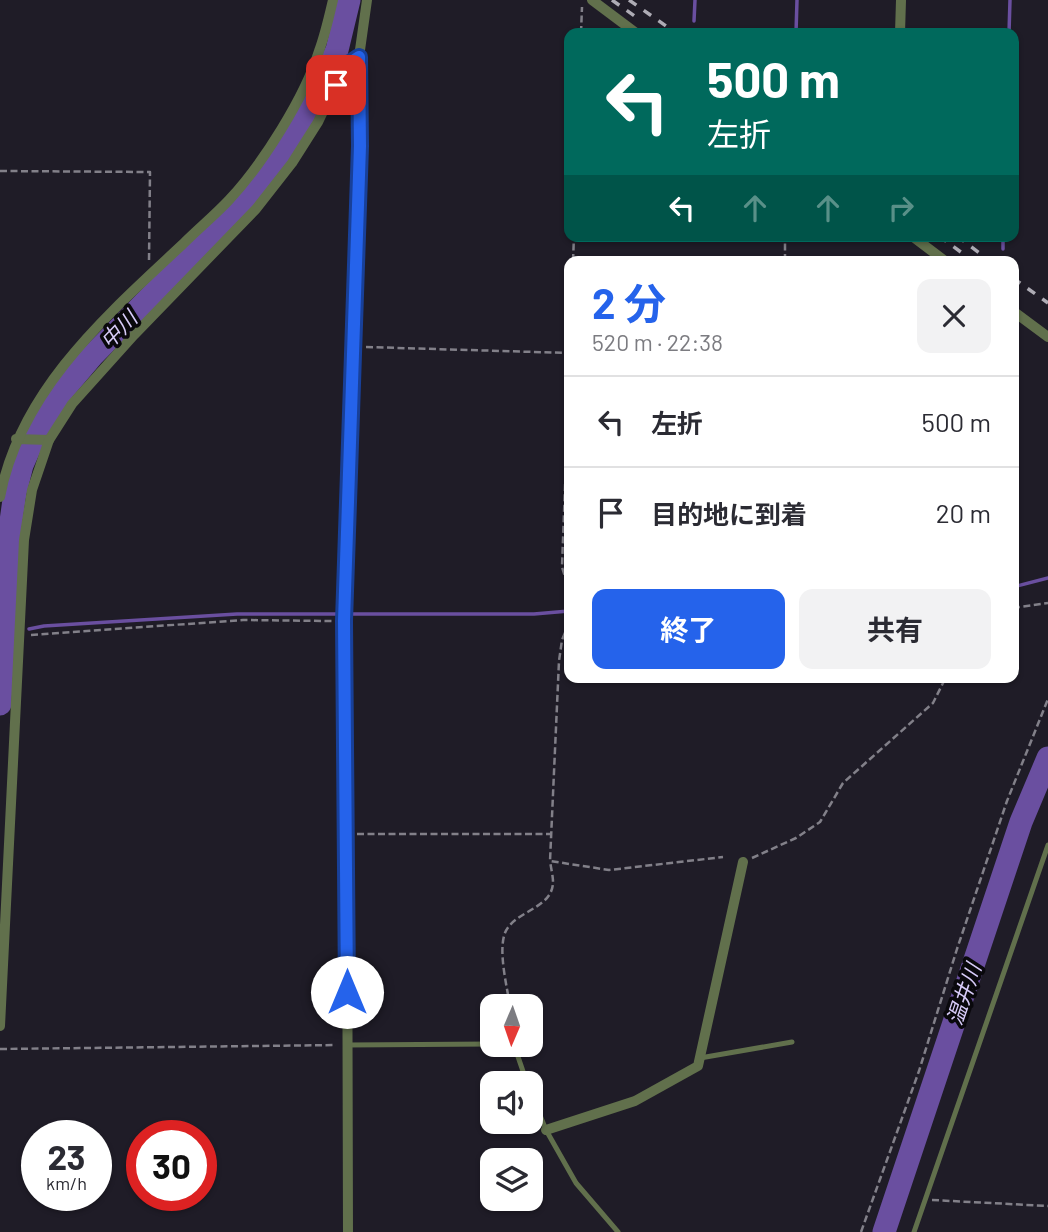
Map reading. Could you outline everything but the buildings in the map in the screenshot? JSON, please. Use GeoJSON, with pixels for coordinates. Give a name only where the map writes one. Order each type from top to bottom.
{"type":"FeatureCollection","features":[{"type":"Feature","properties":{"kind":"street"},"geometry":{"type":"LineString","coordinates":[[0,497],[5,468],[40,397],[70,355],[149,275],[230,199],[288,118],[319,53],[333,0]]}},
{"type":"Feature","properties":{"kind":"street"},"geometry":{"type":"LineString","coordinates":[[348,1232],[344,615],[360,146],[359,57],[368,0]]}},
{"type":"Feature","properties":{"kind":"street"},"geometry":{"type":"LineString","coordinates":[[592,0],[629,28]]}},
{"type":"Feature","properties":{"kind":"street"},"geometry":{"type":"LineString","coordinates":[[900,28],[901,0]]}},
{"type":"Feature","properties":{"kind":"street"},"geometry":{"type":"LineString","coordinates":[[0,1027],[2,887],[27,513],[46,440],[72,404],[134,335],[256,209],[292,163],[318,122],[344,67],[359,57]]}},
{"type":"Feature","properties":{"kind":"street"},"geometry":{"type":"LineString","coordinates":[[920,242],[938,256]]}},
{"type":"Feature","properties":{"kind":"street"},"geometry":{"type":"LineString","coordinates":[[1019,315],[1048,337]]}},
{"type":"Feature","properties":{"kind":"street"},"geometry":{"type":"LineString","coordinates":[[20,439],[46,440]]}},
{"type":"Feature","properties":{"kind":"street"},"geometry":{"type":"LineString","coordinates":[[546,1130],[635,1101],[698,1066],[743,862]]}},
{"type":"Feature","properties":{"kind":"lane"},"geometry":{"type":"LineString","coordinates":[[915,1232],[1048,845]]}},
{"type":"Feature","properties":{"kind":"lane"},"geometry":{"type":"LineString","coordinates":[[700,1058],[792,1042]]}},
{"type":"Feature","properties":{"kind":"lane"},"geometry":{"type":"LineString","coordinates":[[347,1045],[480,1044]]}},
{"type":"Feature","properties":{"kind":"lane"},"geometry":{"type":"LineString","coordinates":[[543,1123],[576,1183],[618,1232]]}},
{"type":"Feature","properties":{"kind":"path"},"geometry":{"type":"LineString","coordinates":[[581,28],[582,0]]}},
{"type":"Feature","properties":{"kind":"path"},"geometry":{"type":"LineString","coordinates":[[0,171],[149,172],[149,275]]}},
{"type":"Feature","properties":{"kind":"path"},"geometry":{"type":"LineString","coordinates":[[352,346],[564,353]]}},
{"type":"Feature","properties":{"kind":"path"},"geometry":{"type":"LineString","coordinates":[[564,513],[564,573]]}},
{"type":"Feature","properties":{"kind":"path"},"geometry":{"type":"LineString","coordinates":[[1019,607],[1048,603]]}},
{"type":"Feature","properties":{"kind":"path"},"geometry":{"type":"LineString","coordinates":[[20,635],[344,615]]}},
{"type":"Feature","properties":{"kind":"path"},"geometry":{"type":"LineString","coordinates":[[508,994],[504,966],[504,935],[511,923],[549,897],[553,884],[550,834],[559,660],[564,635]]}},
{"type":"Feature","properties":{"kind":"path"},"geometry":{"type":"LineString","coordinates":[[743,862],[796,838],[820,822],[843,783],[933,703],[943,683]]}},
{"type":"Feature","properties":{"kind":"path"},"geometry":{"type":"LineString","coordinates":[[861,1232],[919,1071],[1007,801],[1048,699]]}},
{"type":"Feature","properties":{"kind":"path"},"geometry":{"type":"LineString","coordinates":[[347,834],[550,834]]}},
{"type":"Feature","properties":{"kind":"path"},"geometry":{"type":"LineString","coordinates":[[550,861],[609,870],[723,856]]}},
{"type":"Feature","properties":{"kind":"path"},"geometry":{"type":"LineString","coordinates":[[0,1049],[347,1045]]}},
{"type":"Feature","properties":{"kind":"path"},"geometry":{"type":"LineString","coordinates":[[926,1199],[1048,1206]]}},
{"type":"Feature","properties":{"kind":"waterway","name":"中川"},"geometry":{"type":"LineString","coordinates":[[0,704],[9,535],[22,465],[38,429],[64,389],[92,356],[245,201],[276,164],[337,50],[349,0]]}},
{"type":"Feature","properties":{"kind":"waterway"},"geometry":{"type":"LineString","coordinates":[[694,21],[695,0]]}},
{"type":"Feature","properties":{"kind":"waterway"},"geometry":{"type":"LineString","coordinates":[[796,28],[797,0]]}},
{"type":"Feature","properties":{"kind":"waterway"},"geometry":{"type":"LineString","coordinates":[[1009,28],[1010,0]]}},
{"type":"Feature","properties":{"kind":"waterway"},"geometry":{"type":"LineString","coordinates":[[1003,242],[1003,249]]}},
{"type":"Feature","properties":{"kind":"waterway"},"geometry":{"type":"LineString","coordinates":[[1019,585],[1048,578]]}},
{"type":"Feature","properties":{"kind":"waterway"},"geometry":{"type":"LineString","coordinates":[[29,629],[237,614],[534,614],[564,611]]}},
{"type":"Feature","properties":{"kind":"waterway"},"geometry":{"type":"LineString","coordinates":[[4,625],[16,625]]}},
{"type":"Feature","properties":{"kind":"waterway"},"geometry":{"type":"LineString","coordinates":[[0,629],[16,630]]}},
{"type":"Feature","properties":{"kind":"waterway","name":"温井川"},"geometry":{"type":"LineString","coordinates":[[884,1232],[1021,822],[1048,758]]}},
{"type":"Feature","properties":{"kind":"railway"},"geometry":{"type":"LineString","coordinates":[[612,0],[636,17]]}},
{"type":"Feature","properties":{"kind":"railway"},"geometry":{"type":"LineString","coordinates":[[629,0],[669,28]]}},
{"type":"Feature","properties":{"kind":"railway"},"geometry":{"type":"LineString","coordinates":[[947,242],[966,256]]}},
{"type":"Feature","properties":{"kind":"railway"},"geometry":{"type":"LineString","coordinates":[[965,242],[983,256]]}},
{"type":"Feature","properties":{"kind":"railway"},"geometry":{"type":"LineString","coordinates":[[1019,282],[1048,303]]}},
{"type":"Feature","properties":{"kind":"route"},"geometry":{"type":"LineString","coordinates":[[336,85],[344,67],[359,57],[360,146],[344,621],[347,992]]}}]}
